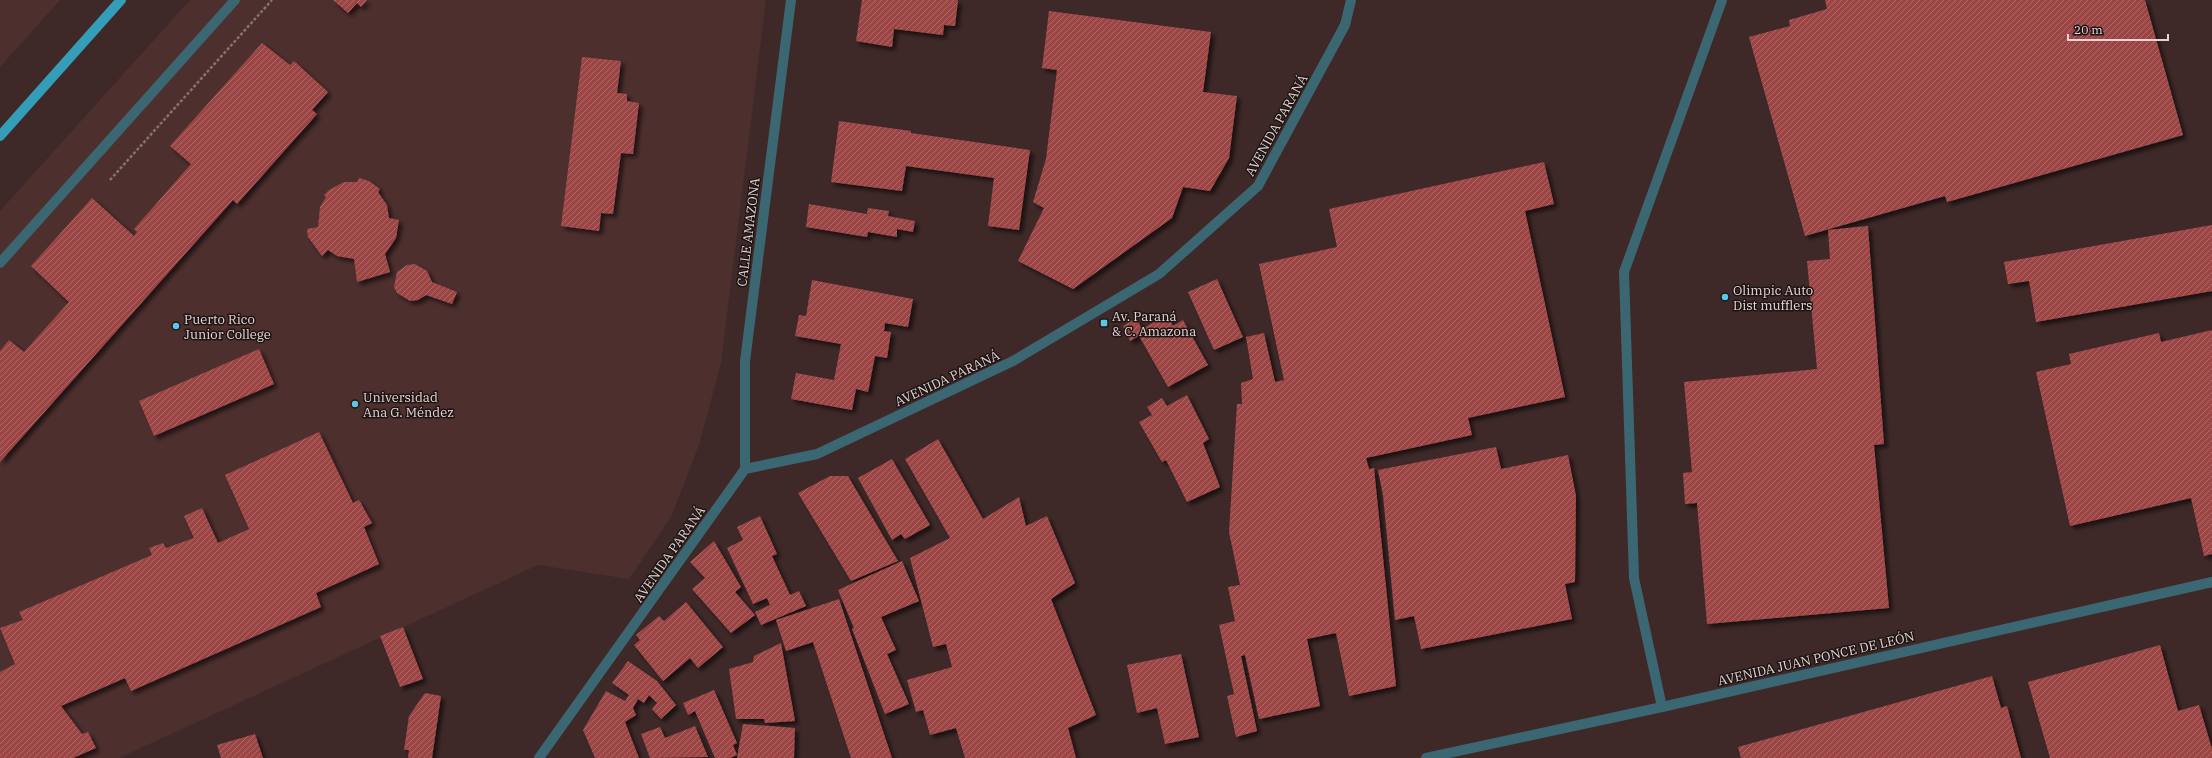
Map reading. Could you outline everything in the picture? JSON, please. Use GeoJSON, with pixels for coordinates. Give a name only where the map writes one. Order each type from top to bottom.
{"type":"FeatureCollection","features":[{"type":"Feature","properties":{"kind":"main road"},"geometry":{"type":"LineString","coordinates":[[0,136],[121,0]]}},
{"type":"Feature","properties":{"kind":"street"},"geometry":{"type":"LineString","coordinates":[[0,263],[235,0]]}},
{"type":"Feature","properties":{"kind":"street","name":"CALLE AMAZONA"},"geometry":{"type":"LineString","coordinates":[[746,469],[745,362],[791,0]]}},
{"type":"Feature","properties":{"kind":"street","name":"AVENIDA PARANÁ"},"geometry":{"type":"LineString","coordinates":[[539,758],[746,469],[817,454],[1013,362],[1159,274],[1258,186],[1345,25],[1351,0]]}},
{"type":"Feature","properties":{"kind":"street"},"geometry":{"type":"LineString","coordinates":[[1662,707],[1634,578],[1624,272],[1722,0]]}},
{"type":"Feature","properties":{"kind":"street","name":"AVENIDA JUAN PONCE DE LEÓN"},"geometry":{"type":"LineString","coordinates":[[1426,758],[1662,707],[2212,582]]}},
{"type":"Feature","properties":{"kind":"path"},"geometry":{"type":"LineString","coordinates":[[110,180],[272,0]]}},
{"type":"Feature","properties":{"kind":"shaded area"},"geometry":{"type":"Polygon","coordinates":[[[0,0],[60,0],[0,67],[0,0]]]}},
{"type":"Feature","properties":{"kind":"shaded area","name":"Universidad Ana G. Méndez"},"geometry":{"type":"Polygon","coordinates":[[[190,0],[766,0],[721,363],[699,445],[671,517],[629,579],[538,565],[119,758],[0,758],[0,211],[190,0]]]}},
{"type":"Feature","properties":{"kind":"building"},"geometry":{"type":"Polygon","coordinates":[[[333,0],[367,0],[361,7],[357,3],[348,13],[333,0]]]}},
{"type":"Feature","properties":{"kind":"building"},"geometry":{"type":"Polygon","coordinates":[[[862,0],[958,0],[955,26],[944,25],[943,35],[894,29],[892,47],[856,41],[862,0]]]}},
{"type":"Feature","properties":{"kind":"building"},"geometry":{"type":"Polygon","coordinates":[[[1825,0],[2145,0],[2183,135],[1947,202],[1945,196],[1805,236],[1749,37],[1790,26],[1789,20],[1827,9],[1825,0]]]}},
{"type":"Feature","properties":{"kind":"building"},"geometry":{"type":"Polygon","coordinates":[[[1049,11],[1211,32],[1203,92],[1237,96],[1229,158],[1210,191],[1183,187],[1172,218],[1073,289],[1018,261],[1044,208],[1033,202],[1046,159],[1057,70],[1042,68],[1049,11]]]}},
{"type":"Feature","properties":{"kind":"building"},"geometry":{"type":"Polygon","coordinates":[[[262,43],[290,65],[294,61],[328,92],[312,110],[317,114],[237,204],[233,200],[0,462],[0,351],[9,340],[24,352],[69,302],[31,266],[92,198],[134,236],[137,232],[134,229],[191,164],[170,146],[262,43]]]}},
{"type":"Feature","properties":{"kind":"building"},"geometry":{"type":"Polygon","coordinates":[[[582,57],[621,61],[617,93],[627,94],[627,101],[639,103],[633,154],[621,153],[613,214],[601,213],[599,231],[561,226],[582,57]]]}},
{"type":"Feature","properties":{"kind":"building"},"geometry":{"type":"Polygon","coordinates":[[[839,121],[1030,150],[1019,230],[988,226],[994,178],[906,166],[902,191],[831,182],[839,121]]]}},
{"type":"Feature","properties":{"kind":"building"},"geometry":{"type":"Polygon","coordinates":[[[1544,162],[1554,204],[1525,211],[1565,397],[1468,418],[1472,435],[1366,458],[1369,469],[1374,468],[1396,686],[1349,696],[1336,633],[1307,639],[1320,706],[1259,719],[1245,655],[1241,656],[1257,731],[1236,737],[1227,696],[1234,694],[1219,625],[1235,621],[1228,587],[1240,585],[1229,532],[1237,404],[1242,404],[1241,383],[1253,379],[1246,337],[1264,333],[1275,382],[1284,380],[1259,264],[1337,247],[1329,209],[1544,162]]]}},
{"type":"Feature","properties":{"kind":"building"},"geometry":{"type":"Polygon","coordinates":[[[359,178],[369,181],[380,189],[378,192],[387,205],[389,218],[399,220],[396,238],[385,254],[390,272],[357,282],[354,259],[337,256],[328,250],[322,256],[308,237],[307,229],[318,227],[320,207],[326,197],[324,195],[329,190],[344,182],[357,182],[359,178]]]}},
{"type":"Feature","properties":{"kind":"building"},"geometry":{"type":"Polygon","coordinates":[[[809,204],[867,214],[868,208],[889,211],[888,216],[915,221],[913,232],[897,229],[897,237],[868,232],[867,237],[806,227],[809,204]]]}},
{"type":"Feature","properties":{"kind":"building"},"geometry":{"type":"Polygon","coordinates":[[[2212,225],[2212,291],[2036,322],[2029,281],[2008,284],[2004,262],[2212,225]]]}},
{"type":"Feature","properties":{"kind":"building"},"geometry":{"type":"Polygon","coordinates":[[[1868,226],[1884,444],[1874,445],[1889,608],[1707,624],[1697,503],[1685,504],[1683,473],[1692,472],[1684,382],[1817,369],[1807,261],[1830,259],[1828,230],[1868,226]]]}},
{"type":"Feature","properties":{"kind":"building"},"geometry":{"type":"Polygon","coordinates":[[[415,264],[427,271],[432,282],[457,292],[452,304],[426,295],[418,300],[410,301],[397,293],[394,287],[397,272],[407,265],[415,264]]]}},
{"type":"Feature","properties":{"kind":"building"},"geometry":{"type":"Polygon","coordinates":[[[1217,279],[1243,337],[1214,350],[1188,292],[1217,279]]]}},
{"type":"Feature","properties":{"kind":"building"},"geometry":{"type":"Polygon","coordinates":[[[812,280],[913,299],[908,327],[885,323],[884,331],[891,332],[887,358],[875,356],[868,392],[856,389],[852,410],[791,399],[796,373],[834,380],[841,344],[795,336],[799,315],[806,316],[812,280]]]}},
{"type":"Feature","properties":{"kind":"building"},"geometry":{"type":"Polygon","coordinates":[[[1167,315],[1173,326],[1183,320],[1208,365],[1168,387],[1139,336],[1130,341],[1123,326],[1136,318],[1142,329],[1167,315]]]}},
{"type":"Feature","properties":{"kind":"building"},"geometry":{"type":"Polygon","coordinates":[[[2212,330],[2212,554],[2204,556],[2191,498],[2070,526],[2036,372],[2071,364],[2069,354],[2159,333],[2161,342],[2212,330]]]}},
{"type":"Feature","properties":{"kind":"building"},"geometry":{"type":"Polygon","coordinates":[[[259,349],[274,384],[154,436],[139,401],[259,349]]]}},
{"type":"Feature","properties":{"kind":"building"},"geometry":{"type":"Polygon","coordinates":[[[1187,395],[1209,439],[1203,443],[1220,487],[1187,502],[1166,460],[1162,462],[1139,422],[1152,415],[1147,407],[1162,398],[1167,406],[1187,395]]]}},
{"type":"Feature","properties":{"kind":"building"},"geometry":{"type":"Polygon","coordinates":[[[319,432],[353,503],[359,500],[372,523],[364,527],[379,564],[316,593],[321,607],[131,691],[125,678],[61,706],[82,734],[88,732],[96,748],[73,758],[0,758],[0,672],[15,664],[0,628],[23,620],[19,612],[152,555],[149,548],[163,543],[166,548],[194,538],[184,516],[202,508],[218,543],[249,529],[225,475],[319,432]]]}},
{"type":"Feature","properties":{"kind":"building"},"geometry":{"type":"Polygon","coordinates":[[[938,439],[983,519],[1019,497],[1026,526],[1047,516],[1075,583],[1051,599],[1096,715],[1068,728],[1076,758],[965,758],[956,728],[930,735],[923,710],[916,712],[907,680],[952,667],[946,644],[933,647],[910,558],[950,538],[905,459],[938,439]]]}},
{"type":"Feature","properties":{"kind":"building"},"geometry":{"type":"Polygon","coordinates":[[[1496,447],[1501,469],[1568,455],[1576,496],[1575,582],[1565,584],[1572,619],[1421,649],[1414,616],[1395,620],[1383,495],[1378,470],[1496,447]]]}},
{"type":"Feature","properties":{"kind":"building"},"geometry":{"type":"Polygon","coordinates":[[[892,459],[930,525],[905,539],[901,534],[892,540],[858,478],[892,459]]]}},
{"type":"Feature","properties":{"kind":"building"},"geometry":{"type":"Polygon","coordinates":[[[830,476],[848,476],[898,561],[851,581],[798,493],[830,476]]]}},
{"type":"Feature","properties":{"kind":"building"},"geometry":{"type":"Polygon","coordinates":[[[760,516],[777,554],[772,556],[790,595],[799,591],[806,606],[761,625],[755,612],[770,605],[767,598],[753,604],[727,548],[743,540],[737,527],[760,516]]]}},
{"type":"Feature","properties":{"kind":"building"},"geometry":{"type":"Polygon","coordinates":[[[714,541],[741,587],[735,592],[755,615],[731,633],[692,589],[705,578],[690,562],[714,541]]]}},
{"type":"Feature","properties":{"kind":"building"},"geometry":{"type":"Polygon","coordinates":[[[902,561],[919,601],[881,617],[896,650],[887,654],[909,704],[885,714],[852,629],[854,628],[838,590],[902,561]]]}},
{"type":"Feature","properties":{"kind":"building"},"geometry":{"type":"Polygon","coordinates":[[[839,599],[892,758],[851,758],[813,642],[786,651],[776,620],[839,599]]]}},
{"type":"Feature","properties":{"kind":"building"},"geometry":{"type":"Polygon","coordinates":[[[686,602],[723,647],[698,668],[690,658],[663,681],[634,645],[640,640],[636,635],[659,616],[664,621],[686,602]]]}},
{"type":"Feature","properties":{"kind":"building"},"geometry":{"type":"Polygon","coordinates":[[[403,627],[423,679],[400,687],[380,636],[403,627]]]}},
{"type":"Feature","properties":{"kind":"building"},"geometry":{"type":"Polygon","coordinates":[[[781,643],[795,721],[765,723],[764,719],[736,719],[729,669],[753,662],[754,656],[781,643]]]}},
{"type":"Feature","properties":{"kind":"building"},"geometry":{"type":"Polygon","coordinates":[[[2160,645],[2178,711],[2199,705],[2212,749],[2212,758],[2050,758],[2028,682],[2160,645]]]}},
{"type":"Feature","properties":{"kind":"building"},"geometry":{"type":"Polygon","coordinates":[[[1181,654],[1199,737],[1165,744],[1157,708],[1137,713],[1127,665],[1181,654]]]}},
{"type":"Feature","properties":{"kind":"building"},"geometry":{"type":"Polygon","coordinates":[[[628,661],[657,681],[676,705],[661,719],[652,709],[657,703],[649,695],[644,703],[638,699],[633,708],[636,715],[625,722],[639,758],[595,758],[583,730],[606,691],[625,701],[629,695],[612,683],[628,661]]]}},
{"type":"Feature","properties":{"kind":"building"},"geometry":{"type":"Polygon","coordinates":[[[1992,676],[2001,708],[2007,706],[2021,758],[1741,758],[1738,747],[1992,676]]]}},
{"type":"Feature","properties":{"kind":"building"},"geometry":{"type":"Polygon","coordinates":[[[714,690],[737,743],[733,745],[737,755],[730,758],[715,758],[695,711],[688,715],[683,703],[714,690]]]}},
{"type":"Feature","properties":{"kind":"building"},"geometry":{"type":"Polygon","coordinates":[[[425,693],[441,696],[432,758],[408,758],[409,750],[404,750],[409,716],[425,693]]]}},
{"type":"Feature","properties":{"kind":"building"},"geometry":{"type":"Polygon","coordinates":[[[743,724],[795,728],[794,758],[737,758],[743,724]]]}},
{"type":"Feature","properties":{"kind":"building"},"geometry":{"type":"Polygon","coordinates":[[[695,726],[708,757],[650,758],[641,734],[660,727],[665,738],[695,726]]]}},
{"type":"Feature","properties":{"kind":"building"},"geometry":{"type":"Polygon","coordinates":[[[255,734],[263,758],[221,758],[217,745],[255,734]]]}},
{"type":"Feature","properties":{"kind":"place","name":"Olimpic Auto Dist mufflers"},"geometry":{"type":"Point","coordinates":[1725,297]}},
{"type":"Feature","properties":{"kind":"place","name":"Av. Paraná & C. Amazona"},"geometry":{"type":"Point","coordinates":[1104,323]}},
{"type":"Feature","properties":{"kind":"place","name":"Puerto Rico Junior College"},"geometry":{"type":"Point","coordinates":[176,326]}},
{"type":"Feature","properties":{"kind":"place","name":"Universidad Ana G. Méndez"},"geometry":{"type":"Point","coordinates":[355,404]}}]}
